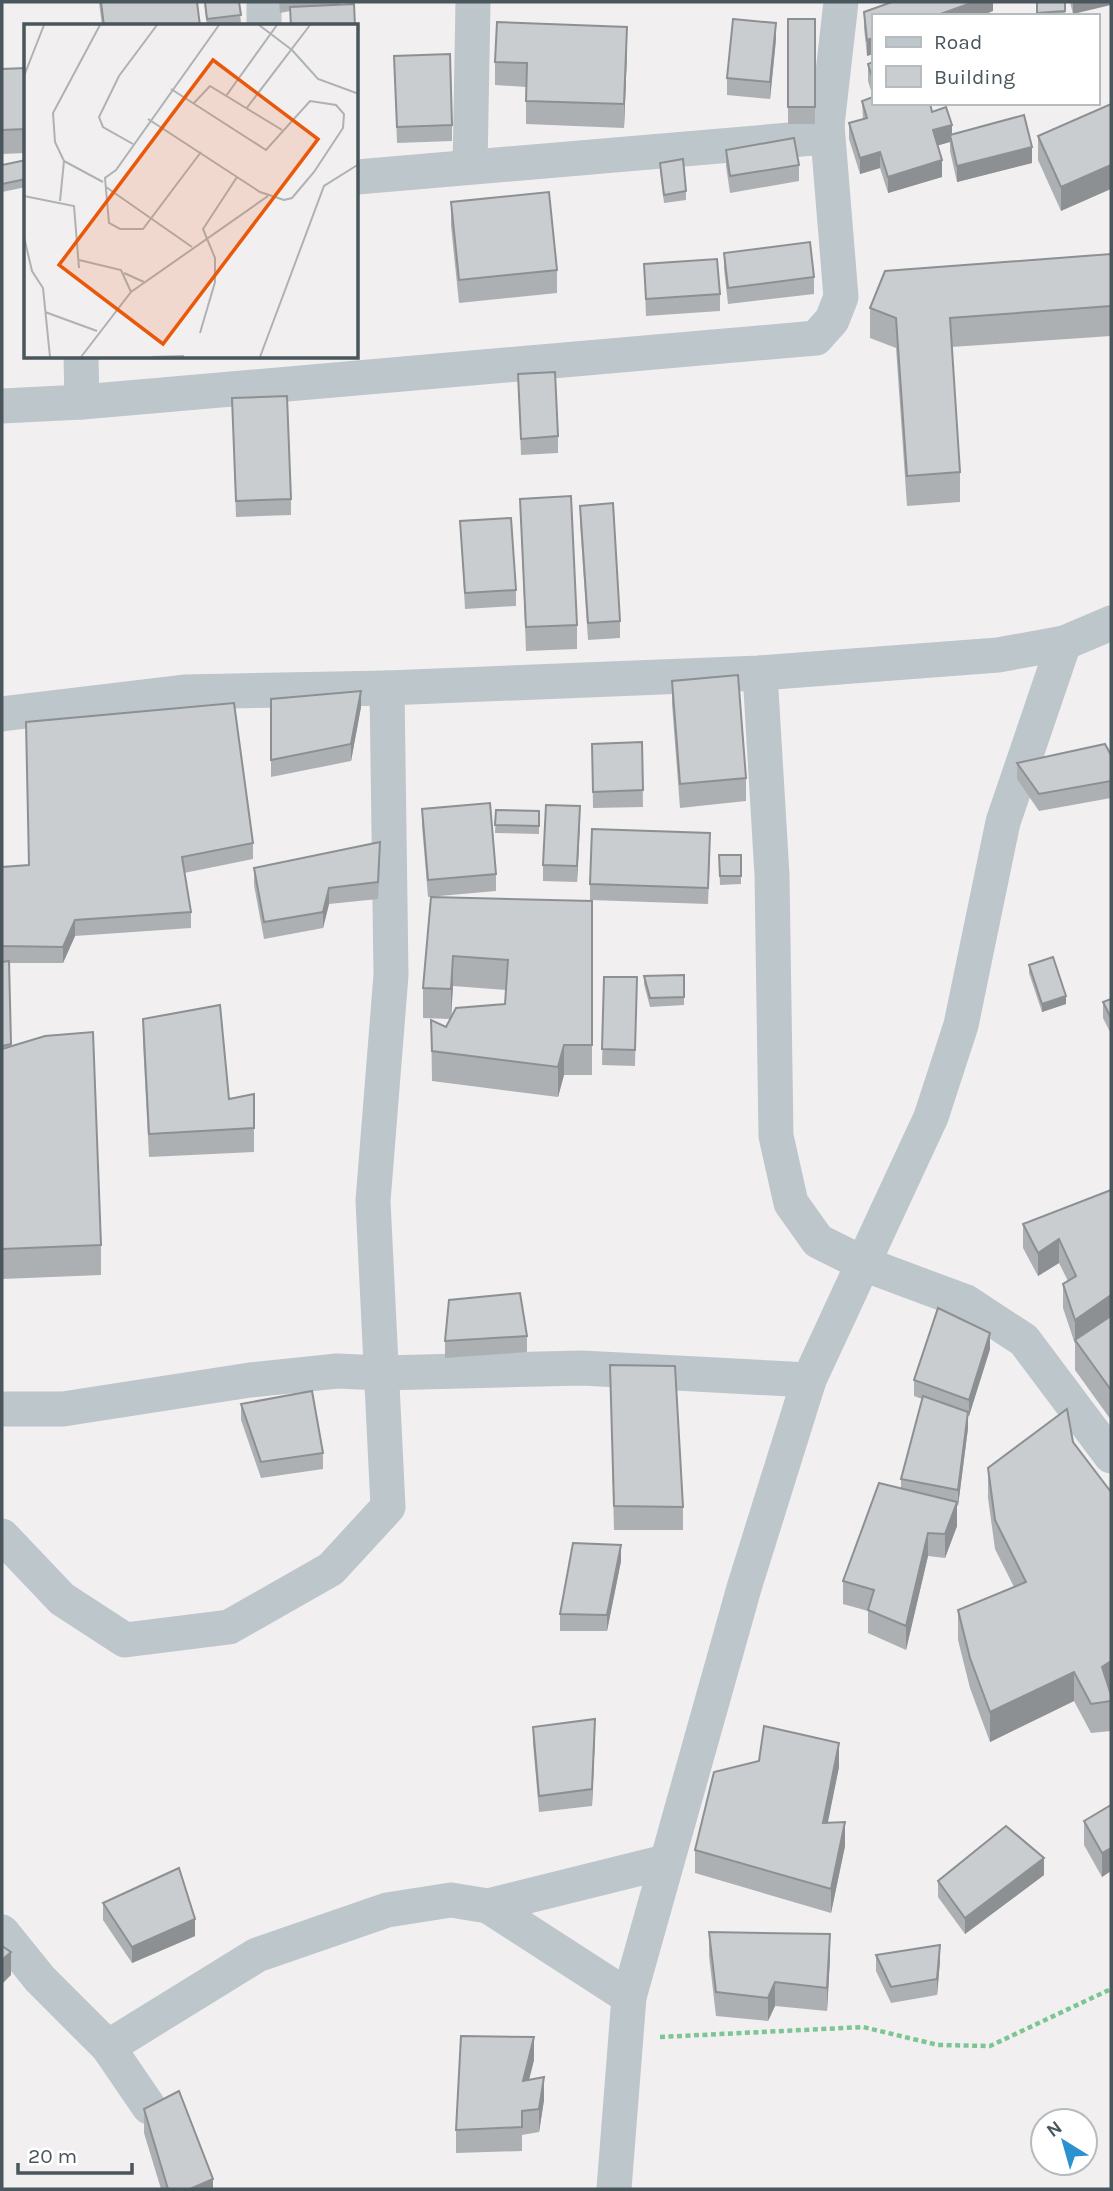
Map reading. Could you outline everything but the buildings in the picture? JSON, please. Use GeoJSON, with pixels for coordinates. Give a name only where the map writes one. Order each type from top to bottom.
{"type":"FeatureCollection","features":[{"type":"Feature","properties":{"kind":"street"},"geometry":{"type":"LineString","coordinates":[[264,2],[264,24]]}},
{"type":"Feature","properties":{"kind":"street"},"geometry":{"type":"LineString","coordinates":[[470,167],[473,2]]}},
{"type":"Feature","properties":{"kind":"street"},"geometry":{"type":"LineString","coordinates":[[2,406],[82,402],[816,338],[832,320],[841,297],[827,125],[841,2]]}},
{"type":"Feature","properties":{"kind":"street"},"geometry":{"type":"LineString","coordinates":[[359,177],[813,138],[827,125]]}},
{"type":"Feature","properties":{"kind":"street"},"geometry":{"type":"LineString","coordinates":[[81,359],[82,402]]}},
{"type":"Feature","properties":{"kind":"street"},"geometry":{"type":"LineString","coordinates":[[2,715],[184,692],[387,688],[760,673],[998,655],[1064,643],[1111,624]]}},
{"type":"Feature","properties":{"kind":"street"},"geometry":{"type":"LineString","coordinates":[[614,2189],[629,1997],[664,1862],[809,1380],[931,1117],[961,1025],[1003,822],[1064,643]]}},
{"type":"Feature","properties":{"kind":"street"},"geometry":{"type":"LineString","coordinates":[[760,673],[772,875],[776,1136],[791,1203],[818,1241],[864,1264],[965,1302],[1024,1340],[1111,1456]]}},
{"type":"Feature","properties":{"kind":"street"},"geometry":{"type":"LineString","coordinates":[[2,1536],[62,1599],[125,1640],[229,1627],[331,1569],[388,1507],[373,1201],[391,975],[387,688]]}},
{"type":"Feature","properties":{"kind":"street"},"geometry":{"type":"LineString","coordinates":[[2,1409],[63,1409],[250,1380],[337,1371],[382,1373],[582,1368],[809,1380]]}},
{"type":"Feature","properties":{"kind":"street"},"geometry":{"type":"LineString","coordinates":[[108,2046],[257,1955],[387,1910],[451,1900],[488,1906],[664,1862]]}},
{"type":"Feature","properties":{"kind":"street"},"geometry":{"type":"LineString","coordinates":[[488,1906],[629,1997]]}},
{"type":"Feature","properties":{"kind":"street"},"geometry":{"type":"LineString","coordinates":[[2,1932],[40,1979],[108,2046],[149,2107]]}},
{"type":"Feature","properties":{"kind":"path"},"geometry":{"type":"LineString","coordinates":[[625,2039],[863,2027],[937,2045],[990,2046],[1111,1989]]}}]}
